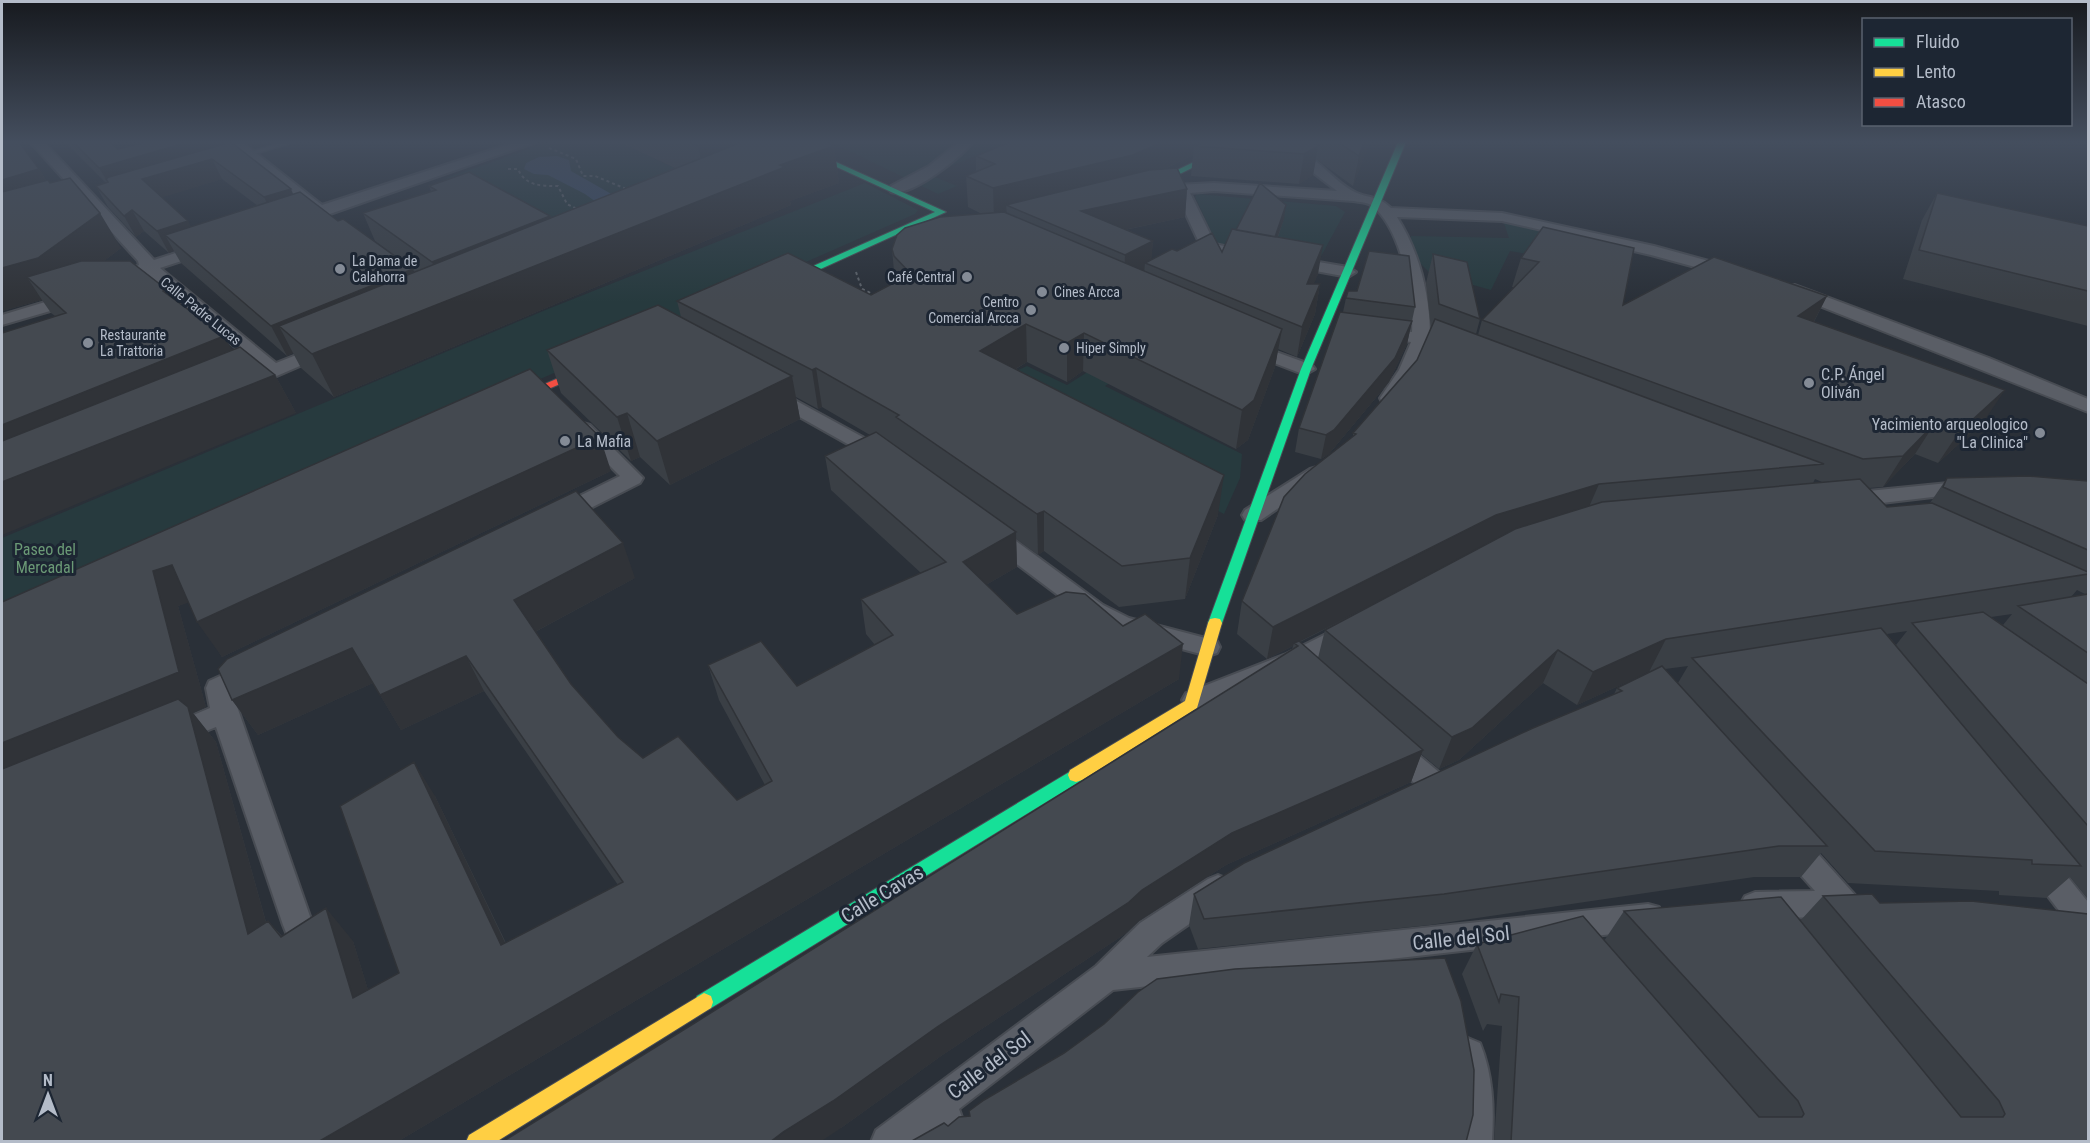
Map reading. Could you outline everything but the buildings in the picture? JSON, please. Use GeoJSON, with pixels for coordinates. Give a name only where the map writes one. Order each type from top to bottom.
{"type":"FeatureCollection","features":[{"type":"Feature","properties":{"kind":"street","name":"Calle Padre Lucas"},"geometry":{"type":"LineString","coordinates":[[79,195],[146,260],[148,267],[274,370]]}},
{"type":"Feature","properties":{"kind":"street"},"geometry":{"type":"LineString","coordinates":[[85,203],[112,195]]}},
{"type":"Feature","properties":{"kind":"street"},"geometry":{"type":"LineString","coordinates":[[300,195],[339,224]]}},
{"type":"Feature","properties":{"kind":"street"},"geometry":{"type":"LineString","coordinates":[[277,225],[365,195]]}},
{"type":"Feature","properties":{"kind":"street"},"geometry":{"type":"LineString","coordinates":[[760,293],[942,212],[909,195]]}},
{"type":"Feature","properties":{"kind":"street"},"geometry":{"type":"LineString","coordinates":[[1184,195],[1209,248],[1244,254]]}},
{"type":"Feature","properties":{"kind":"street"},"geometry":{"type":"LineString","coordinates":[[1327,195],[1353,197],[1380,206],[1502,217],[1654,251],[1746,276]]}},
{"type":"Feature","properties":{"kind":"street"},"geometry":{"type":"LineString","coordinates":[[1195,700],[1209,647],[1253,515],[1306,369],[1384,195]]}},
{"type":"Feature","properties":{"kind":"street"},"geometry":{"type":"LineString","coordinates":[[1379,410],[1400,385],[1421,338],[1415,275],[1408,251],[1380,206]]}},
{"type":"Feature","properties":{"kind":"street"},"geometry":{"type":"LineString","coordinates":[[2,320],[96,291],[148,267],[223,242]]}},
{"type":"Feature","properties":{"kind":"street"},"geometry":{"type":"LineString","coordinates":[[822,265],[875,257]]}},
{"type":"Feature","properties":{"kind":"street"},"geometry":{"type":"LineString","coordinates":[[1278,260],[1348,272]]}},
{"type":"Feature","properties":{"kind":"street"},"geometry":{"type":"LineString","coordinates":[[1781,286],[1983,362],[2088,406]]}},
{"type":"Feature","properties":{"kind":"street"},"geometry":{"type":"LineString","coordinates":[[1326,326],[1421,338],[1477,360]]}},
{"type":"Feature","properties":{"kind":"street"},"geometry":{"type":"LineString","coordinates":[[1235,341],[1306,369]]}},
{"type":"Feature","properties":{"kind":"street"},"geometry":{"type":"LineString","coordinates":[[230,388],[336,344]]}},
{"type":"Feature","properties":{"kind":"street"},"geometry":{"type":"LineString","coordinates":[[498,407],[612,359]]}},
{"type":"Feature","properties":{"kind":"street"},"geometry":{"type":"LineString","coordinates":[[749,381],[862,443],[900,467]]}},
{"type":"Feature","properties":{"kind":"street"},"geometry":{"type":"LineString","coordinates":[[537,526],[633,478],[542,388]]}},
{"type":"Feature","properties":{"kind":"street"},"geometry":{"type":"LineString","coordinates":[[1253,515],[1337,460]]}},
{"type":"Feature","properties":{"kind":"street"},"geometry":{"type":"LineString","coordinates":[[1888,514],[1834,500],[1964,487],[1986,489]]}},
{"type":"Feature","properties":{"kind":"street"},"geometry":{"type":"LineString","coordinates":[[973,520],[1095,611],[1122,624],[1209,647]]}},
{"type":"Feature","properties":{"kind":"street","name":"Calle Cavas"},"geometry":{"type":"LineString","coordinates":[[476,1142],[1188,709],[1195,700],[1295,660],[1369,621]]}},
{"type":"Feature","properties":{"kind":"street"},"geometry":{"type":"LineString","coordinates":[[1295,660],[1319,680]]}},
{"type":"Feature","properties":{"kind":"street"},"geometry":{"type":"LineString","coordinates":[[271,661],[218,688],[224,713],[298,925]]}},
{"type":"Feature","properties":{"kind":"street"},"geometry":{"type":"LineString","coordinates":[[150,744],[224,713]]}},
{"type":"Feature","properties":{"kind":"street"},"geometry":{"type":"LineString","coordinates":[[1377,733],[1436,785]]}},
{"type":"Feature","properties":{"kind":"street"},"geometry":{"type":"LineString","coordinates":[[1722,909],[1758,905],[1856,905],[1774,824]]}},
{"type":"Feature","properties":{"kind":"street"},"geometry":{"type":"LineString","coordinates":[[2021,840],[2088,924]]}},
{"type":"Feature","properties":{"kind":"street"},"geometry":{"type":"LineString","coordinates":[[1107,976],[1151,933],[1237,876]]}},
{"type":"Feature","properties":{"kind":"street"},"geometry":{"type":"LineString","coordinates":[[1758,905],[1780,932]]}},
{"type":"Feature","properties":{"kind":"street","name":"Calle del Sol"},"geometry":{"type":"LineString","coordinates":[[888,1142],[1107,976],[1675,914]]}},
{"type":"Feature","properties":{"kind":"street"},"geometry":{"type":"LineString","coordinates":[[2054,925],[2088,928]]}},
{"type":"Feature","properties":{"kind":"street"},"geometry":{"type":"LineString","coordinates":[[1568,926],[1590,952]]}},
{"type":"Feature","properties":{"kind":"street"},"geometry":{"type":"LineString","coordinates":[[1431,941],[1443,974]]}},
{"type":"Feature","properties":{"kind":"street"},"geometry":{"type":"LineString","coordinates":[[1464,1030],[1477,1098],[1475,1142]]}},
{"type":"Feature","properties":{"kind":"street"},"geometry":{"type":"LineString","coordinates":[[940,1102],[954,1142]]}},
{"type":"Feature","properties":{"kind":"path"},"geometry":{"type":"LineString","coordinates":[[563,195],[567,204],[580,211]]}},
{"type":"Feature","properties":{"kind":"path"},"geometry":{"type":"LineString","coordinates":[[625,195],[626,201]]}},
{"type":"Feature","properties":{"kind":"path"},"geometry":{"type":"LineString","coordinates":[[853,262],[862,289],[879,297]]}},
{"type":"Feature","properties":{"kind":"green space"},"geometry":{"type":"Polygon","coordinates":[[[475,195],[662,195],[551,240],[475,195]]]}},
{"type":"Feature","properties":{"kind":"green space","name":"Paseo del Mercadal"},"geometry":{"type":"Polygon","coordinates":[[[834,195],[889,195],[918,210],[915,214],[2,616],[2,538],[548,309],[834,195]]]}},
{"type":"Feature","properties":{"kind":"green space"},"geometry":{"type":"Polygon","coordinates":[[[1213,195],[1336,206],[1345,212],[1318,262],[1217,244],[1195,197],[1213,195]]]}},
{"type":"Feature","properties":{"kind":"green space"},"geometry":{"type":"Polygon","coordinates":[[[1502,217],[1543,233],[1534,255],[1510,251],[1491,290],[1430,273],[1408,251],[1411,236],[1509,238],[1502,217]]]}},
{"type":"Feature","properties":{"kind":"green space"},"geometry":{"type":"Polygon","coordinates":[[[909,314],[1018,370],[1027,366],[1067,385],[1154,330],[1176,339],[1105,386],[1242,454],[1240,478],[1224,514],[1047,422],[909,314]]]}},
{"type":"Feature","properties":{"kind":"water"},"geometry":{"type":"Polygon","coordinates":[[[587,195],[614,195],[622,200],[603,207],[587,195]]]}},
{"type":"Feature","properties":{"kind":"traffic: fast"},"geometry":{"type":"LineString","coordinates":[[778,285],[942,212],[905,195]]}},
{"type":"Feature","properties":{"kind":"traffic: fast"},"geometry":{"type":"LineString","coordinates":[[1215,623],[1306,369],[1379,195]]}},
{"type":"Feature","properties":{"kind":"traffic: fast"},"geometry":{"type":"LineString","coordinates":[[704,1002],[1076,775]]}},
{"type":"Feature","properties":{"kind":"traffic: slow"},"geometry":{"type":"LineString","coordinates":[[1076,775],[1192,704],[1215,623]]}},
{"type":"Feature","properties":{"kind":"traffic: slow"},"geometry":{"type":"LineString","coordinates":[[476,1142],[704,1002]]}},
{"type":"Feature","properties":{"kind":"traffic: jam"},"geometry":{"type":"LineString","coordinates":[[509,402],[596,365]]}},
{"type":"Feature","properties":{"kind":"place","name":"La Dama de Calahorra"},"geometry":{"type":"Point","coordinates":[340,269]}},
{"type":"Feature","properties":{"kind":"place","name":"Café Central"},"geometry":{"type":"Point","coordinates":[967,277]}},
{"type":"Feature","properties":{"kind":"place","name":"Cines Arcca"},"geometry":{"type":"Point","coordinates":[1042,292]}},
{"type":"Feature","properties":{"kind":"place","name":"Centro Comercial Arcca"},"geometry":{"type":"Point","coordinates":[1031,310]}},
{"type":"Feature","properties":{"kind":"place","name":"Restaurante La Trattoria"},"geometry":{"type":"Point","coordinates":[88,343]}},
{"type":"Feature","properties":{"kind":"place","name":"Hiper Simply"},"geometry":{"type":"Point","coordinates":[1064,348]}},
{"type":"Feature","properties":{"kind":"place","name":"C.P. Ángel Oliván"},"geometry":{"type":"Point","coordinates":[1809,383]}},
{"type":"Feature","properties":{"kind":"place","name":"Yacimiento arqueologico \"La Clinica\""},"geometry":{"type":"Point","coordinates":[2040,433]}},
{"type":"Feature","properties":{"kind":"place","name":"La Mafia"},"geometry":{"type":"Point","coordinates":[565,441]}}]}
